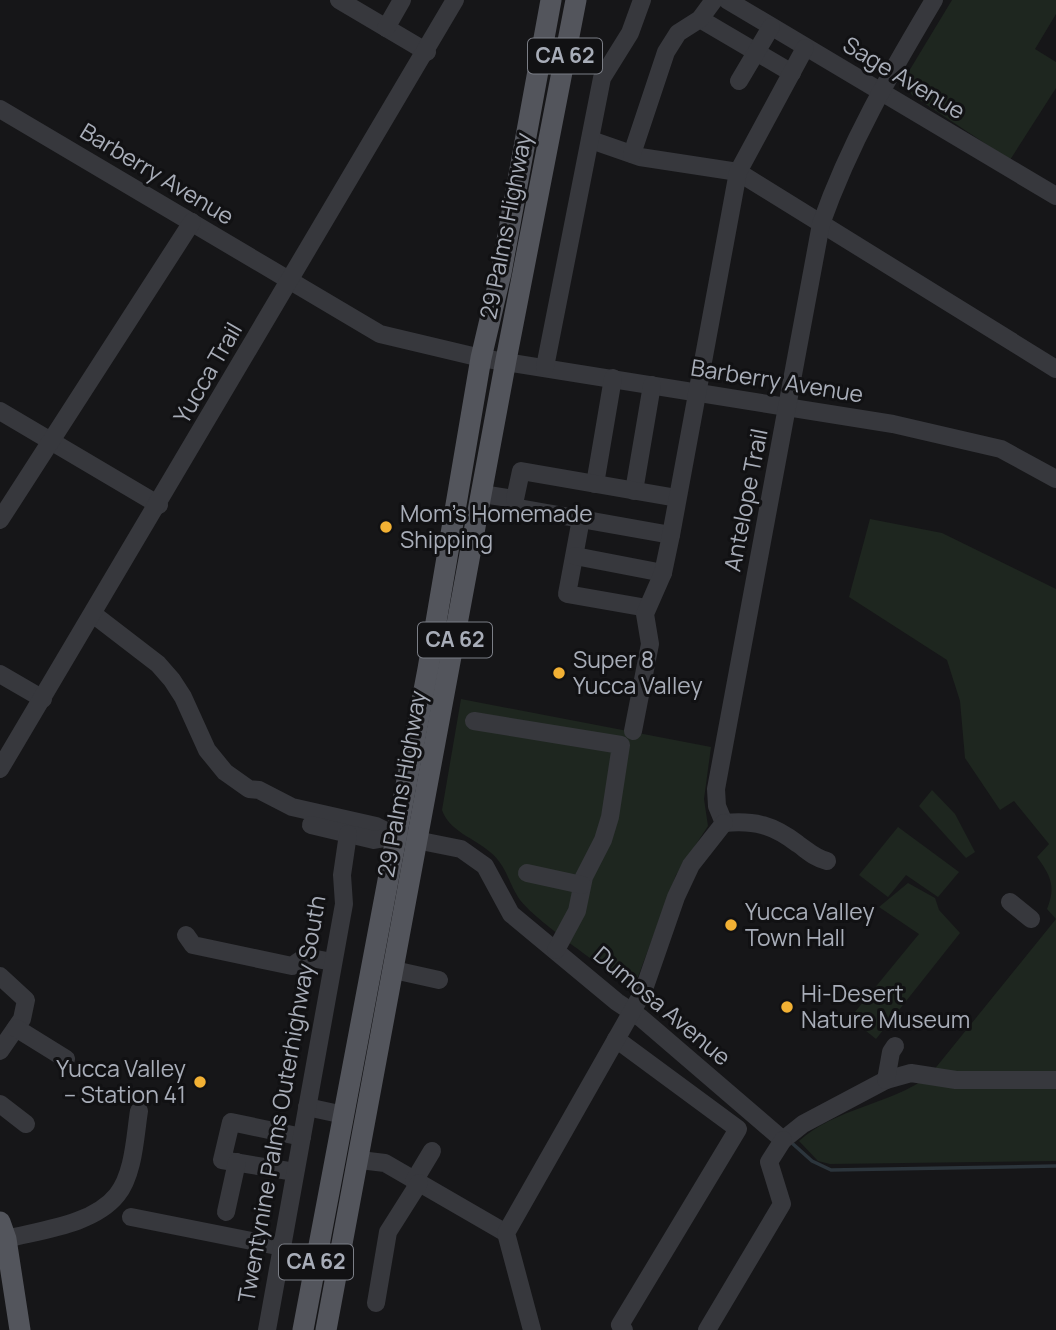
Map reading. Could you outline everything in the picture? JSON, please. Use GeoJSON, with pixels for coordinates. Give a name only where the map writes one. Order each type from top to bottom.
{"type":"FeatureCollection","features":[{"type":"Feature","properties":{"kind":"main road","name":"29 Palms Highway"},"geometry":{"type":"LineString","coordinates":[[327,1330],[394,970],[407,838],[481,358],[501,273],[551,0]]}},
{"type":"Feature","properties":{"kind":"main road","name":"29 Palms Highway"},"geometry":{"type":"LineString","coordinates":[[303,1330],[344,1115],[482,494],[576,0]]}},
{"type":"Feature","properties":{"kind":"main road"},"geometry":{"type":"LineString","coordinates":[[3,1231],[20,1330]]}},
{"type":"Feature","properties":{"kind":"street"},"geometry":{"type":"LineString","coordinates":[[339,0],[427,52]]}},
{"type":"Feature","properties":{"kind":"street"},"geometry":{"type":"LineString","coordinates":[[386,28],[402,0]]}},
{"type":"Feature","properties":{"kind":"street","name":"Yucca Trail"},"geometry":{"type":"LineString","coordinates":[[0,769],[159,505],[456,0]]}},
{"type":"Feature","properties":{"kind":"street"},"geometry":{"type":"LineString","coordinates":[[545,366],[602,78],[630,33],[642,0]]}},
{"type":"Feature","properties":{"kind":"street"},"geometry":{"type":"LineString","coordinates":[[632,154],[666,52],[678,33],[699,19],[714,0]]}},
{"type":"Feature","properties":{"kind":"street","name":"Sage Avenue"},"geometry":{"type":"LineString","coordinates":[[727,0],[1056,196]]}},
{"type":"Feature","properties":{"kind":"street","name":"Antelope Trail"},"geometry":{"type":"LineString","coordinates":[[724,823],[717,806],[716,789],[821,225],[842,166],[879,92],[934,0]]}},
{"type":"Feature","properties":{"kind":"street"},"geometry":{"type":"LineString","coordinates":[[699,19],[792,72]]}},
{"type":"Feature","properties":{"kind":"street"},"geometry":{"type":"LineString","coordinates":[[739,81],[771,27]]}},
{"type":"Feature","properties":{"kind":"street"},"geometry":{"type":"LineString","coordinates":[[633,731],[650,644],[647,608],[663,573],[738,172],[805,48]]}},
{"type":"Feature","properties":{"kind":"street","name":"Barberry Avenue"},"geometry":{"type":"LineString","coordinates":[[0,109],[380,334],[481,358],[545,366],[893,424],[1001,449],[1056,479]]}},
{"type":"Feature","properties":{"kind":"street"},"geometry":{"type":"LineString","coordinates":[[591,140],[632,154],[738,172],[1056,369]]}},
{"type":"Feature","properties":{"kind":"street"},"geometry":{"type":"LineString","coordinates":[[0,520],[192,222]]}},
{"type":"Feature","properties":{"kind":"street"},"geometry":{"type":"LineString","coordinates":[[595,484],[613,378]]}},
{"type":"Feature","properties":{"kind":"street"},"geometry":{"type":"LineString","coordinates":[[634,491],[652,385]]}},
{"type":"Feature","properties":{"kind":"street"},"geometry":{"type":"LineString","coordinates":[[0,411],[159,505]]}},
{"type":"Feature","properties":{"kind":"street"},"geometry":{"type":"LineString","coordinates":[[671,534],[513,507],[521,471],[677,498]]}},
{"type":"Feature","properties":{"kind":"street"},"geometry":{"type":"LineString","coordinates":[[482,494],[515,499]]}},
{"type":"Feature","properties":{"kind":"street"},"geometry":{"type":"LineString","coordinates":[[581,519],[567,594],[647,608]]}},
{"type":"Feature","properties":{"kind":"street"},"geometry":{"type":"LineString","coordinates":[[575,556],[663,573]]}},
{"type":"Feature","properties":{"kind":"street","name":"Dumosa Avenue"},"geometry":{"type":"LineString","coordinates":[[93,614],[158,664],[183,697],[207,750],[225,772],[249,789],[260,790],[292,807],[376,826],[407,838],[461,849],[485,866],[511,914],[783,1140]]}},
{"type":"Feature","properties":{"kind":"street"},"geometry":{"type":"LineString","coordinates":[[0,674],[43,699]]}},
{"type":"Feature","properties":{"kind":"street"},"geometry":{"type":"LineString","coordinates":[[474,721],[621,745],[610,817],[582,885],[577,911],[556,950]]}},
{"type":"Feature","properties":{"kind":"street","name":"Dumosa Avenue"},"geometry":{"type":"LineString","coordinates":[[249,789],[252,798],[270,809],[317,827],[374,840],[407,838]]}},
{"type":"Feature","properties":{"kind":"street"},"geometry":{"type":"LineString","coordinates":[[532,1330],[506,1233],[655,965],[676,897],[691,865],[724,823],[760,821],[775,827],[817,858],[827,861]]}},
{"type":"Feature","properties":{"kind":"street","name":"Twentynine Palms Outerhighway South"},"geometry":{"type":"LineString","coordinates":[[267,1330],[344,904],[342,875],[348,834]]}},
{"type":"Feature","properties":{"kind":"street"},"geometry":{"type":"LineString","coordinates":[[527,873],[582,885]]}},
{"type":"Feature","properties":{"kind":"street"},"geometry":{"type":"LineString","coordinates":[[1010,902],[1031,919]]}},
{"type":"Feature","properties":{"kind":"street"},"geometry":{"type":"LineString","coordinates":[[186,935],[192,945],[292,966],[305,957],[333,962]]}},
{"type":"Feature","properties":{"kind":"street"},"geometry":{"type":"LineString","coordinates":[[394,970],[439,980]]}},
{"type":"Feature","properties":{"kind":"street"},"geometry":{"type":"LineString","coordinates":[[0,976],[26,1000],[26,1010],[0,1051]]}},
{"type":"Feature","properties":{"kind":"street"},"geometry":{"type":"LineString","coordinates":[[16,1028],[66,1059]]}},
{"type":"Feature","properties":{"kind":"street"},"geometry":{"type":"LineString","coordinates":[[615,1039],[738,1129],[620,1325],[624,1330]]}},
{"type":"Feature","properties":{"kind":"street"},"geometry":{"type":"LineString","coordinates":[[886,1080],[891,1052],[895,1046]]}},
{"type":"Feature","properties":{"kind":"street"},"geometry":{"type":"LineString","coordinates":[[707,1330],[782,1204],[769,1162],[783,1140],[803,1124],[886,1080],[911,1073],[956,1080],[1056,1080]]}},
{"type":"Feature","properties":{"kind":"street"},"geometry":{"type":"LineString","coordinates":[[0,1104],[26,1124]]}},
{"type":"Feature","properties":{"kind":"street"},"geometry":{"type":"LineString","coordinates":[[307,1107],[344,1115]]}},
{"type":"Feature","properties":{"kind":"street"},"geometry":{"type":"LineString","coordinates":[[3,1231],[79,1219],[117,1195],[128,1169],[139,1111]]}},
{"type":"Feature","properties":{"kind":"street"},"geometry":{"type":"LineString","coordinates":[[295,1172],[222,1160],[231,1122],[302,1137]]}},
{"type":"Feature","properties":{"kind":"street"},"geometry":{"type":"LineString","coordinates":[[376,1303],[388,1232],[432,1151]]}},
{"type":"Feature","properties":{"kind":"street"},"geometry":{"type":"LineString","coordinates":[[360,1160],[385,1163],[506,1233]]}},
{"type":"Feature","properties":{"kind":"street"},"geometry":{"type":"LineString","coordinates":[[226,1212],[237,1162]]}},
{"type":"Feature","properties":{"kind":"street"},"geometry":{"type":"LineString","coordinates":[[131,1217],[282,1247]]}},
{"type":"Feature","properties":{"kind":"shaded area"},"geometry":{"type":"Polygon","coordinates":[[[952,0],[1056,0],[1056,14],[1035,49],[1056,62],[1056,88],[1010,160],[912,95],[903,81],[952,0]]]}},
{"type":"Feature","properties":{"kind":"shaded area"},"geometry":{"type":"Polygon","coordinates":[[[870,519],[942,533],[1056,589],[1056,919],[1047,909],[1051,882],[1037,857],[1049,844],[1014,801],[1000,810],[965,758],[960,701],[947,660],[849,597],[870,519]]]}},
{"type":"Feature","properties":{"kind":"shaded area"},"geometry":{"type":"Polygon","coordinates":[[[461,699],[711,747],[704,799],[708,826],[676,875],[638,977],[620,980],[550,928],[518,897],[495,857],[456,829],[445,817],[442,810],[461,699]]]}},
{"type":"Feature","properties":{"kind":"shaded area"},"geometry":{"type":"Polygon","coordinates":[[[932,790],[955,814],[975,852],[966,858],[919,806],[932,790]]]}},
{"type":"Feature","properties":{"kind":"shaded area"},"geometry":{"type":"Polygon","coordinates":[[[898,827],[959,872],[938,897],[906,875],[888,897],[859,875],[898,827]]]}},
{"type":"Feature","properties":{"kind":"shaded area"},"geometry":{"type":"Polygon","coordinates":[[[908,883],[935,898],[939,910],[960,933],[876,1039],[850,1018],[919,934],[879,907],[908,883]]]}},
{"type":"Feature","properties":{"kind":"shaded area"},"geometry":{"type":"Polygon","coordinates":[[[1056,919],[1056,1161],[830,1164],[818,1161],[799,1141],[829,1121],[897,1094],[929,1076],[1056,919]]]}},
{"type":"Feature","properties":{"kind":"waterway"},"geometry":{"type":"LineString","coordinates":[[793,1144],[812,1161],[831,1170],[1056,1166]]}},
{"type":"Feature","properties":{"kind":"place","name":"Mom's Homemade Shipping"},"geometry":{"type":"Point","coordinates":[386,527]}},
{"type":"Feature","properties":{"kind":"place","name":"Super 8 Yucca Valley"},"geometry":{"type":"Point","coordinates":[559,673]}},
{"type":"Feature","properties":{"kind":"place","name":"Yucca Valley Town Hall"},"geometry":{"type":"Point","coordinates":[731,925]}},
{"type":"Feature","properties":{"kind":"place","name":"Hi-Desert Nature Museum"},"geometry":{"type":"Point","coordinates":[787,1007]}},
{"type":"Feature","properties":{"kind":"place","name":"Yucca Valley – Station 41"},"geometry":{"type":"Point","coordinates":[200,1082]}}]}
